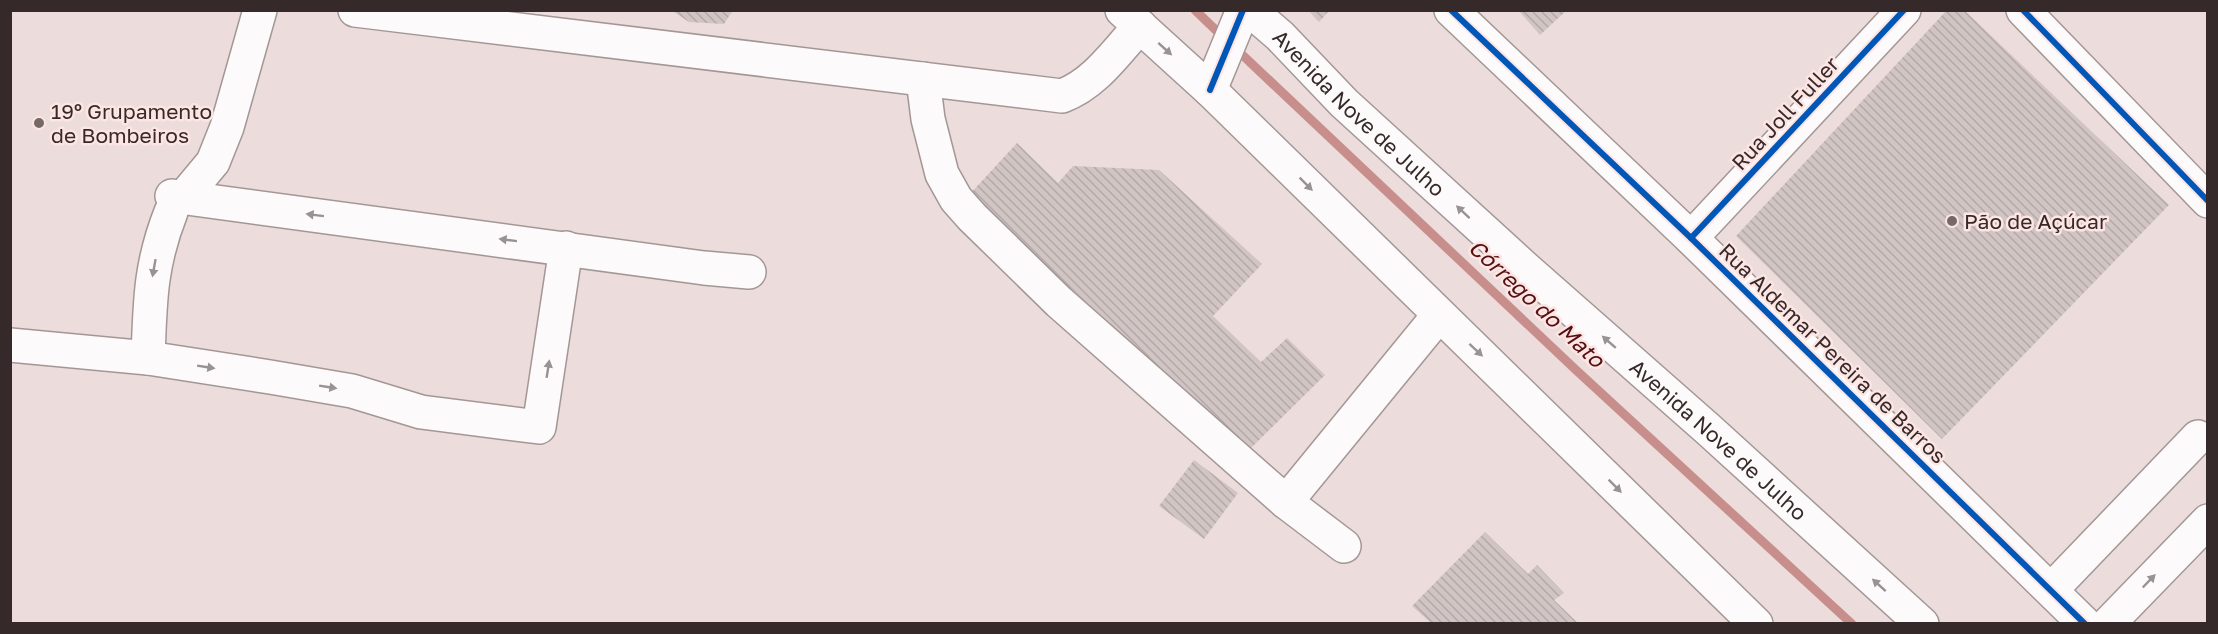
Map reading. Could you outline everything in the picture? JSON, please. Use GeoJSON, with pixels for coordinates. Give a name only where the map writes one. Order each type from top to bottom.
{"type":"FeatureCollection","features":[{"type":"Feature","properties":{"kind":"main road"},"geometry":{"type":"LineString","coordinates":[[148,358],[150,294],[157,251],[176,202],[213,162],[227,127],[260,10]]}},
{"type":"Feature","properties":{"kind":"main road"},"geometry":{"type":"LineString","coordinates":[[355,10],[1062,96],[1076,72],[1129,17],[1210,90],[1756,624]]}},
{"type":"Feature","properties":{"kind":"main road","name":"Rua Aldemar Pereira de Barros"},"geometry":{"type":"LineString","coordinates":[[1451,10],[1690,238],[2052,589],[2085,624]]}},
{"type":"Feature","properties":{"kind":"main road","name":"Rua Joll Fuller"},"geometry":{"type":"LineString","coordinates":[[1690,238],[1904,10]]}},
{"type":"Feature","properties":{"kind":"main road"},"geometry":{"type":"LineString","coordinates":[[2023,10],[2208,201]]}},
{"type":"Feature","properties":{"kind":"main road"},"geometry":{"type":"LineString","coordinates":[[1210,90],[1245,11]]}},
{"type":"Feature","properties":{"kind":"main road","name":"Avenida Nove de Julho"},"geometry":{"type":"LineString","coordinates":[[1245,11],[1280,36],[1344,103],[1922,624]]}},
{"type":"Feature","properties":{"kind":"main road"},"geometry":{"type":"LineString","coordinates":[[923,79],[928,119],[942,174],[956,199],[1059,302],[1287,502],[1344,546]]}},
{"type":"Feature","properties":{"kind":"main road"},"geometry":{"type":"LineString","coordinates":[[176,202],[749,272]]}},
{"type":"Feature","properties":{"kind":"main road"},"geometry":{"type":"LineString","coordinates":[[10,345],[148,358],[352,391],[422,412],[539,427],[566,248]]}},
{"type":"Feature","properties":{"kind":"main road"},"geometry":{"type":"LineString","coordinates":[[1287,502],[1439,315]]}},
{"type":"Feature","properties":{"kind":"main road"},"geometry":{"type":"LineString","coordinates":[[2052,589],[2198,437]]}},
{"type":"Feature","properties":{"kind":"main road"},"geometry":{"type":"LineString","coordinates":[[2108,624],[2208,521]]}},
{"type":"Feature","properties":{"kind":"building"},"geometry":{"type":"Polygon","coordinates":[[[671,10],[733,10],[724,24],[689,22],[671,10]]]}},
{"type":"Feature","properties":{"kind":"building"},"geometry":{"type":"Polygon","coordinates":[[[1308,10],[1330,10],[1319,22],[1308,10]]]}},
{"type":"Feature","properties":{"kind":"building"},"geometry":{"type":"Polygon","coordinates":[[[1518,10],[1567,10],[1540,35],[1518,10]]]}},
{"type":"Feature","properties":{"kind":"building","name":"Pão de Açúcar"},"geometry":{"type":"Polygon","coordinates":[[[1947,10],[1964,10],[2169,205],[1942,439],[1736,236],[1947,10]]]}},
{"type":"Feature","properties":{"kind":"building"},"geometry":{"type":"Polygon","coordinates":[[[1017,143],[1058,183],[1073,166],[1159,170],[1262,264],[1213,316],[1261,362],[1287,338],[1325,375],[1248,451],[969,195],[1017,143]]]}},
{"type":"Feature","properties":{"kind":"building"},"geometry":{"type":"Polygon","coordinates":[[[1194,460],[1238,493],[1204,539],[1159,506],[1194,460]]]}},
{"type":"Feature","properties":{"kind":"building"},"geometry":{"type":"Polygon","coordinates":[[[1485,532],[1528,574],[1537,565],[1564,593],[1554,600],[1579,624],[1432,624],[1412,606],[1485,532]]]}},
{"type":"Feature","properties":{"kind":"waterway","name":"Córrego do Mato"},"geometry":{"type":"LineString","coordinates":[[1195,10],[1225,39]]}},
{"type":"Feature","properties":{"kind":"waterway","name":"Córrego do Mato"},"geometry":{"type":"LineString","coordinates":[[1235,48],[1576,370],[1852,624]]}},
{"type":"Feature","properties":{"kind":"cycle path"},"geometry":{"type":"LineString","coordinates":[[1210,90],[1243,10]]}},
{"type":"Feature","properties":{"kind":"cycle path"},"geometry":{"type":"LineString","coordinates":[[1451,10],[1691,238],[2085,624]]}},
{"type":"Feature","properties":{"kind":"cycle path"},"geometry":{"type":"LineString","coordinates":[[1691,238],[1904,10]]}},
{"type":"Feature","properties":{"kind":"cycle path"},"geometry":{"type":"LineString","coordinates":[[2023,10],[2208,201]]}},
{"type":"Feature","properties":{"kind":"place","name":"19º Grupamento de Bombeiros"},"geometry":{"type":"Point","coordinates":[39,123]}},
{"type":"Feature","properties":{"kind":"place","name":"Pão de Açúcar"},"geometry":{"type":"Point","coordinates":[1952,221]}}]}
